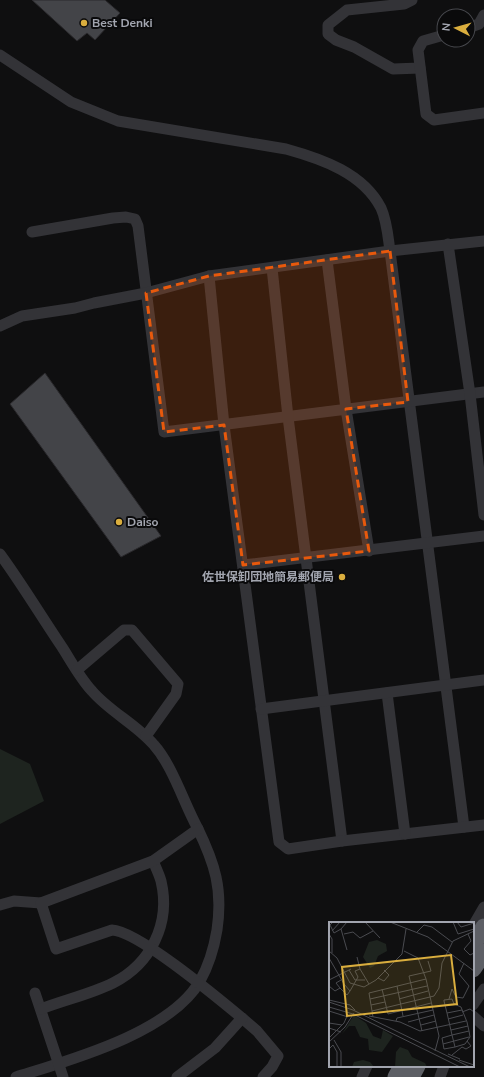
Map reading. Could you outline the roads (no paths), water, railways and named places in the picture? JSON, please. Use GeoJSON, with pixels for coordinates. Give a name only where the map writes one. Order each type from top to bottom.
{"type":"FeatureCollection","features":[{"type":"Feature","properties":{"kind":"highway"},"geometry":{"type":"LineString","coordinates":[[474,943],[484,927]]}},
{"type":"Feature","properties":{"kind":"highway"},"geometry":{"type":"LineString","coordinates":[[474,967],[484,952]]}},
{"type":"Feature","properties":{"kind":"highway"},"geometry":{"type":"LineString","coordinates":[[396,1077],[401,1067]]}},
{"type":"Feature","properties":{"kind":"highway"},"geometry":{"type":"LineString","coordinates":[[411,1077],[416,1067]]}},
{"type":"Feature","properties":{"kind":"street"},"geometry":{"type":"LineString","coordinates":[[412,0],[404,4],[347,10],[328,25],[328,34],[336,40],[354,47],[393,69],[420,68]]}},
{"type":"Feature","properties":{"kind":"street"},"geometry":{"type":"LineString","coordinates":[[476,25],[479,24],[484,15]]}},
{"type":"Feature","properties":{"kind":"street"},"geometry":{"type":"LineString","coordinates":[[436,37],[423,41],[418,50],[426,114],[434,120],[484,113]]}},
{"type":"Feature","properties":{"kind":"street"},"geometry":{"type":"LineString","coordinates":[[0,55],[71,102],[118,120],[286,149],[333,165],[354,178],[370,193],[382,209],[390,251],[408,402],[464,827]]}},
{"type":"Feature","properties":{"kind":"street"},"geometry":{"type":"LineString","coordinates":[[32,232],[113,218],[126,217],[135,219],[138,226],[164,432],[484,392]]}},
{"type":"Feature","properties":{"kind":"street"},"geometry":{"type":"LineString","coordinates":[[0,326],[22,316],[75,308],[146,293],[209,276],[390,251],[484,241]]}},
{"type":"Feature","properties":{"kind":"street"},"geometry":{"type":"LineString","coordinates":[[448,244],[470,394],[484,515]]}},
{"type":"Feature","properties":{"kind":"street"},"geometry":{"type":"LineString","coordinates":[[327,260],[346,409],[369,551]]}},
{"type":"Feature","properties":{"kind":"street"},"geometry":{"type":"LineString","coordinates":[[272,268],[288,417],[307,558],[323,702],[342,841]]}},
{"type":"Feature","properties":{"kind":"street"},"geometry":{"type":"LineString","coordinates":[[209,276],[224,425],[244,565],[279,842],[288,849],[342,841],[484,825]]}},
{"type":"Feature","properties":{"kind":"street"},"geometry":{"type":"LineString","coordinates":[[244,565],[484,536]]}},
{"type":"Feature","properties":{"kind":"street"},"geometry":{"type":"LineString","coordinates":[[0,554],[91,690],[103,703],[146,736],[162,756],[198,829],[214,866],[219,894],[218,923],[212,951],[199,983],[172,1011],[150,1027],[58,1064],[16,1077]]}},
{"type":"Feature","properties":{"kind":"street"},"geometry":{"type":"LineString","coordinates":[[77,670],[124,630],[132,630],[178,684],[176,694],[146,736]]}},
{"type":"Feature","properties":{"kind":"street"},"geometry":{"type":"LineString","coordinates":[[261,709],[484,680]]}},
{"type":"Feature","properties":{"kind":"street"},"geometry":{"type":"LineString","coordinates":[[387,693],[405,834]]}},
{"type":"Feature","properties":{"kind":"street"},"geometry":{"type":"LineString","coordinates":[[0,905],[14,901],[41,903],[153,861],[198,829]]}},
{"type":"Feature","properties":{"kind":"street"},"geometry":{"type":"LineString","coordinates":[[41,1009],[112,984],[130,973],[151,948],[161,929],[164,908],[161,881],[153,861]]}},
{"type":"Feature","properties":{"kind":"street"},"geometry":{"type":"LineString","coordinates":[[41,903],[56,949],[112,930],[120,930],[151,948],[199,983],[257,1031],[278,1056],[272,1067],[263,1077]]}},
{"type":"Feature","properties":{"kind":"street"},"geometry":{"type":"LineString","coordinates":[[474,924],[484,907]]}},
{"type":"Feature","properties":{"kind":"street"},"geometry":{"type":"LineString","coordinates":[[474,1004],[484,989]]}},
{"type":"Feature","properties":{"kind":"street"},"geometry":{"type":"LineString","coordinates":[[36,993],[63,1077]]}},
{"type":"Feature","properties":{"kind":"street"},"geometry":{"type":"LineString","coordinates":[[474,1017],[484,1026]]}},
{"type":"Feature","properties":{"kind":"street"},"geometry":{"type":"LineString","coordinates":[[177,1077],[215,1048],[242,1018]]}},
{"type":"Feature","properties":{"kind":"street"},"geometry":{"type":"LineString","coordinates":[[362,1077],[367,1067]]}},
{"type":"Feature","properties":{"kind":"street"},"geometry":{"type":"LineString","coordinates":[[440,1077],[444,1067]]}},
{"type":"Feature","properties":{"kind":"place","name":"Best Denki"},"geometry":{"type":"Point","coordinates":[84,23]}},
{"type":"Feature","properties":{"kind":"place","name":"Daiso"},"geometry":{"type":"Point","coordinates":[119,522]}},
{"type":"Feature","properties":{"kind":"place","name":"佐世保卸団地簡易郵便局"},"geometry":{"type":"Point","coordinates":[342,577]}}]}
